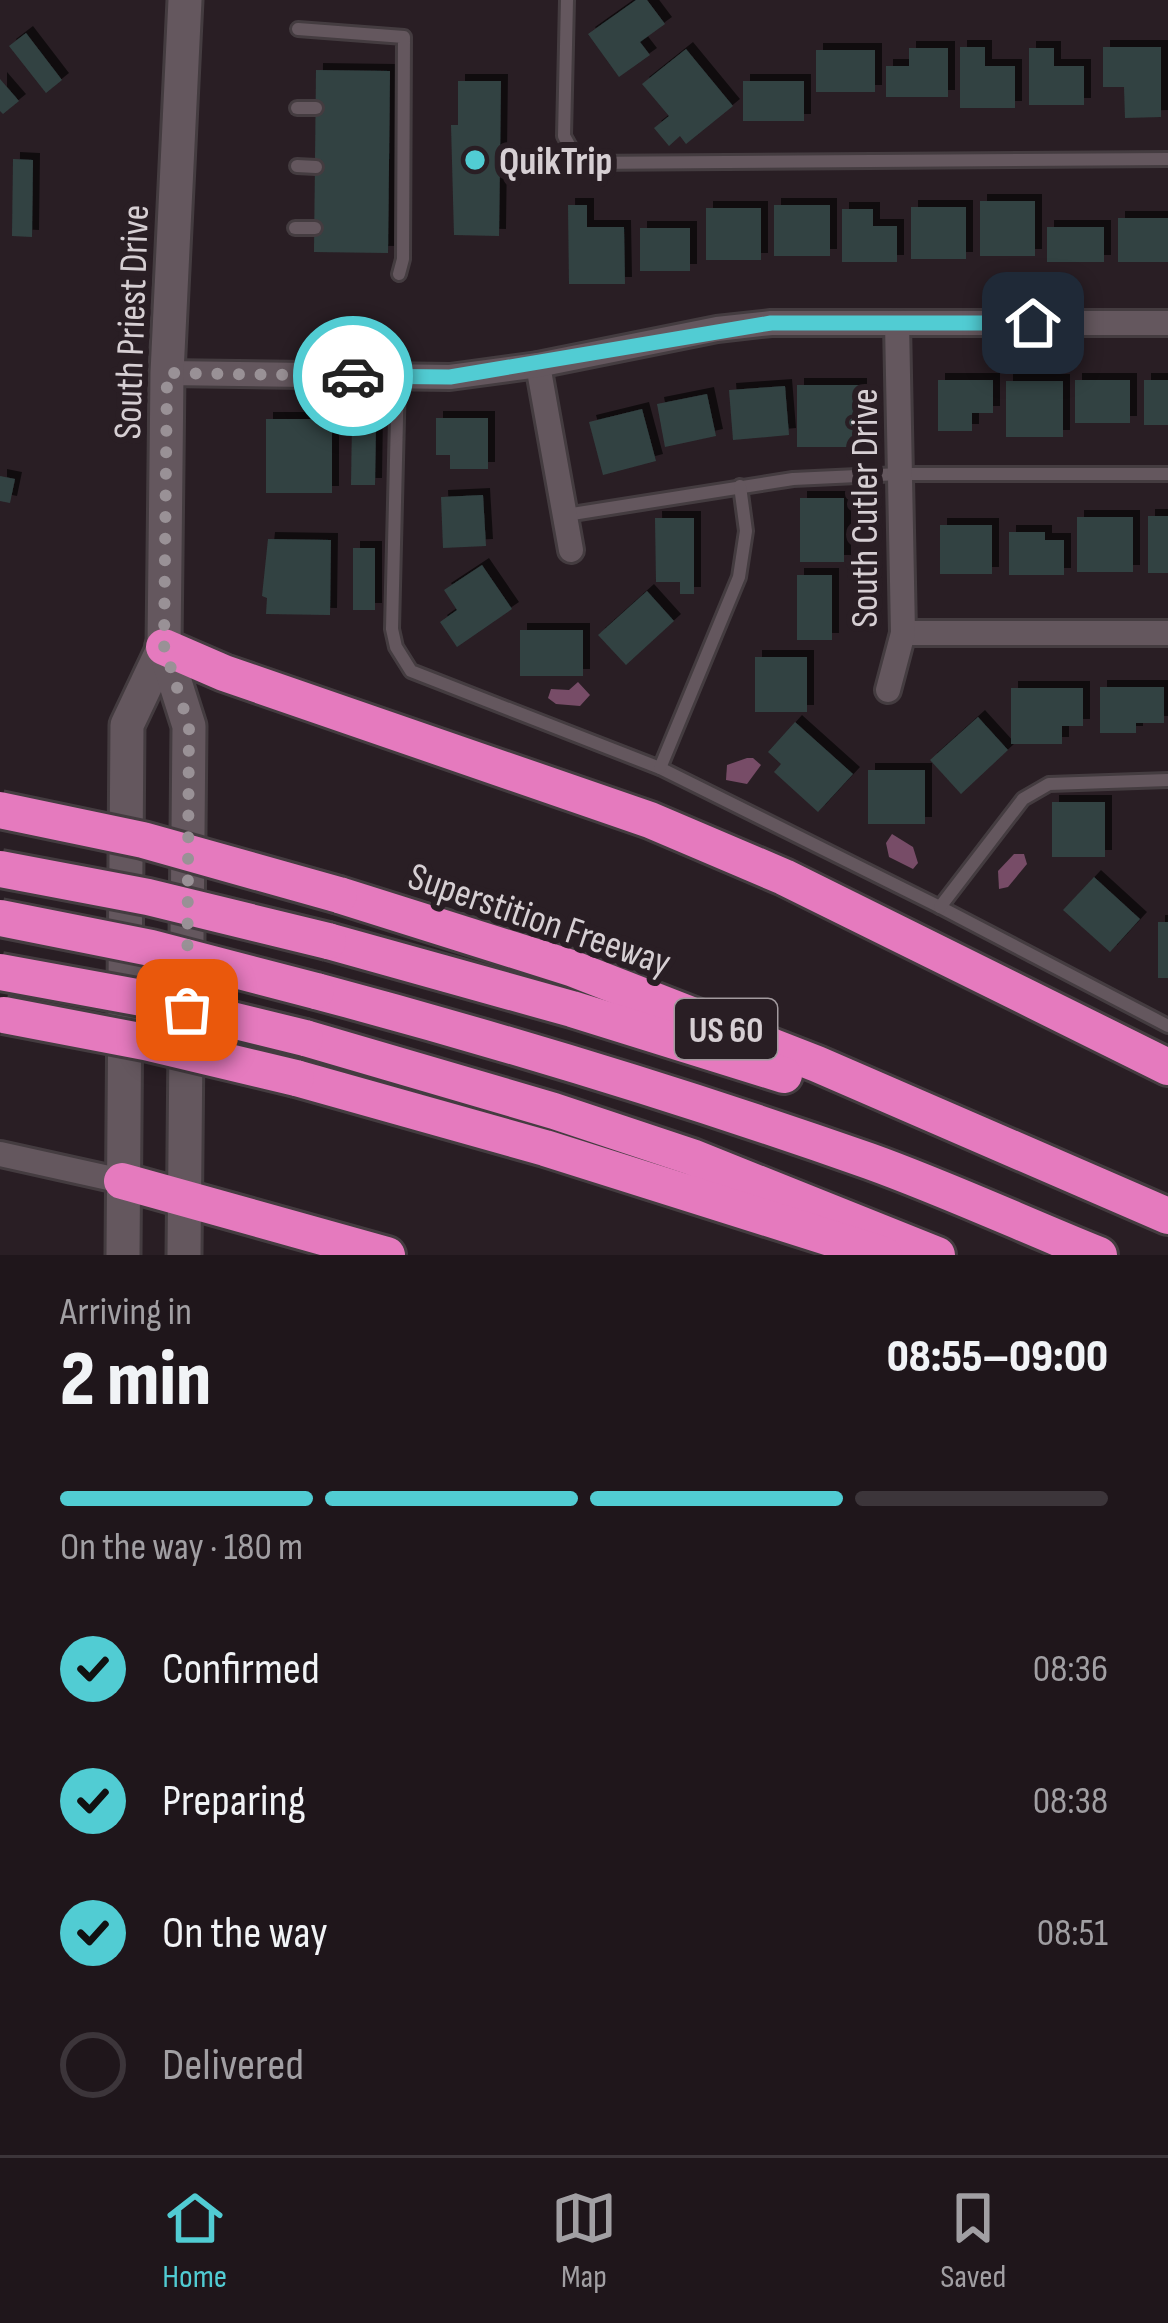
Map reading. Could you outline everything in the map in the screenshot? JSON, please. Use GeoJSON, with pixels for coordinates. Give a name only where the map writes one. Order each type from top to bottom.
{"type":"FeatureCollection","features":[{"type":"Feature","properties":{"kind":"highway"},"geometry":{"type":"LineString","coordinates":[[164,646],[224,673],[650,820],[784,877],[1168,1067]]}},
{"type":"Feature","properties":{"kind":"highway","name":"Superstition Freeway"},"geometry":{"type":"LineString","coordinates":[[0,810],[143,840],[339,895],[616,986],[817,1064],[1168,1216]]}},
{"type":"Feature","properties":{"kind":"highway"},"geometry":{"type":"LineString","coordinates":[[0,869],[148,897],[328,941],[746,1063],[1104,1188]]}},
{"type":"Feature","properties":{"kind":"highway"},"geometry":{"type":"LineString","coordinates":[[0,918],[151,948],[565,1060],[874,1163],[1099,1255]]}},
{"type":"Feature","properties":{"kind":"highway"},"geometry":{"type":"LineString","coordinates":[[0,972],[142,998],[305,1038],[514,1099],[692,1157],[937,1255]]}},
{"type":"Feature","properties":{"kind":"highway"},"geometry":{"type":"LineString","coordinates":[[2,1015],[146,1042],[296,1078],[545,1148],[884,1255]]}},
{"type":"Feature","properties":{"kind":"highway"},"geometry":{"type":"LineString","coordinates":[[122,1181],[387,1255]]}},
{"type":"Feature","properties":{"kind":"main road","name":"South Priest Drive"},"geometry":{"type":"LineString","coordinates":[[184,1255],[189,726],[164,646],[167,373],[185,0]]}},
{"type":"Feature","properties":{"kind":"main road","name":"South Priest Drive"},"geometry":{"type":"LineString","coordinates":[[123,1255],[127,725],[164,646]]}},
{"type":"Feature","properties":{"kind":"street"},"geometry":{"type":"LineString","coordinates":[[167,373],[450,377],[771,323],[1168,323]]}},
{"type":"Feature","properties":{"kind":"street","name":"South Cutler Drive"},"geometry":{"type":"LineString","coordinates":[[888,690],[903,633],[897,323]]}},
{"type":"Feature","properties":{"kind":"street"},"geometry":{"type":"LineString","coordinates":[[538,365],[571,550]]}},
{"type":"Feature","properties":{"kind":"street"},"geometry":{"type":"LineString","coordinates":[[903,633],[1168,633]]}},
{"type":"Feature","properties":{"kind":"street"},"geometry":{"type":"LineString","coordinates":[[0,1154],[122,1181]]}},
{"type":"Feature","properties":{"kind":"lane"},"geometry":{"type":"LineString","coordinates":[[566,0],[564,136],[579,163],[1168,159]]}},
{"type":"Feature","properties":{"kind":"lane"},"geometry":{"type":"LineString","coordinates":[[298,29],[404,38],[396,108],[399,274]]}},
{"type":"Feature","properties":{"kind":"lane"},"geometry":{"type":"LineString","coordinates":[[297,109],[316,108]]}},
{"type":"Feature","properties":{"kind":"lane"},"geometry":{"type":"LineString","coordinates":[[297,166],[316,167]]}},
{"type":"Feature","properties":{"kind":"lane"},"geometry":{"type":"LineString","coordinates":[[295,228],[315,228]]}},
{"type":"Feature","properties":{"kind":"lane"},"geometry":{"type":"LineString","coordinates":[[398,376],[392,628],[396,647],[411,671],[660,768],[1168,1027]]}},
{"type":"Feature","properties":{"kind":"lane"},"geometry":{"type":"LineString","coordinates":[[565,515],[794,479],[1168,474]]}},
{"type":"Feature","properties":{"kind":"lane"},"geometry":{"type":"LineString","coordinates":[[660,768],[740,577],[746,531],[740,486]]}},
{"type":"Feature","properties":{"kind":"lane"},"geometry":{"type":"LineString","coordinates":[[940,907],[1023,799],[1049,784],[1168,781]]}},
{"type":"Feature","properties":{"kind":"shaded area"},"geometry":{"type":"Polygon","coordinates":[[[578,682],[590,695],[580,706],[556,704],[548,698],[551,689],[569,690],[578,682]]]}},
{"type":"Feature","properties":{"kind":"shaded area"},"geometry":{"type":"Polygon","coordinates":[[[747,758],[761,765],[747,784],[726,780],[727,765],[747,758]]]}},
{"type":"Feature","properties":{"kind":"shaded area"},"geometry":{"type":"Polygon","coordinates":[[[892,834],[913,847],[918,863],[913,869],[889,857],[886,843],[892,834]]]}},
{"type":"Feature","properties":{"kind":"shaded area"},"geometry":{"type":"Polygon","coordinates":[[[1014,854],[1024,854],[1027,864],[1008,887],[999,889],[998,871],[1014,854]]]}},
{"type":"Feature","properties":{"kind":"building"},"geometry":{"type":"Polygon","coordinates":[[[636,0],[647,0],[665,24],[640,42],[650,55],[619,77],[588,34],[636,0]]]}},
{"type":"Feature","properties":{"kind":"building"},"geometry":{"type":"Polygon","coordinates":[[[26,33],[62,80],[46,93],[9,46],[26,33]]]}},
{"type":"Feature","properties":{"kind":"building"},"geometry":{"type":"Polygon","coordinates":[[[960,47],[985,47],[985,66],[1015,66],[1015,108],[960,108],[960,47]]]}},
{"type":"Feature","properties":{"kind":"building"},"geometry":{"type":"Polygon","coordinates":[[[1103,47],[1161,47],[1161,117],[1125,118],[1124,87],[1103,87],[1103,47]]]}},
{"type":"Feature","properties":{"kind":"building"},"geometry":{"type":"Polygon","coordinates":[[[909,48],[948,48],[948,97],[886,97],[886,66],[909,66],[909,48]]]}},
{"type":"Feature","properties":{"kind":"building"},"geometry":{"type":"Polygon","coordinates":[[[1029,48],[1054,48],[1054,66],[1084,66],[1084,105],[1029,105],[1029,48]]]}},
{"type":"Feature","properties":{"kind":"building"},"geometry":{"type":"Polygon","coordinates":[[[686,49],[733,106],[686,144],[680,136],[669,146],[654,128],[669,116],[642,84],[686,49]]]}},
{"type":"Feature","properties":{"kind":"building"},"geometry":{"type":"Polygon","coordinates":[[[816,50],[875,50],[875,92],[816,92],[816,50]]]}},
{"type":"Feature","properties":{"kind":"building","name":"QuikTrip"},"geometry":{"type":"Polygon","coordinates":[[[316,70],[390,71],[388,253],[314,252],[316,70]]]}},
{"type":"Feature","properties":{"kind":"building"},"geometry":{"type":"Polygon","coordinates":[[[0,79],[19,101],[3,114],[0,111],[0,79]]]}},
{"type":"Feature","properties":{"kind":"building","name":"QuikTrip"},"geometry":{"type":"Polygon","coordinates":[[[458,81],[501,81],[499,236],[454,235],[451,125],[458,125],[458,81]]]}},
{"type":"Feature","properties":{"kind":"building"},"geometry":{"type":"Polygon","coordinates":[[[743,81],[804,81],[804,121],[743,121],[743,81]]]}},
{"type":"Feature","properties":{"kind":"building"},"geometry":{"type":"Polygon","coordinates":[[[13,159],[33,160],[32,237],[12,236],[13,159]]]}},
{"type":"Feature","properties":{"kind":"building"},"geometry":{"type":"Polygon","coordinates":[[[980,201],[1035,201],[1035,256],[980,256],[980,201]]]}},
{"type":"Feature","properties":{"kind":"building"},"geometry":{"type":"Polygon","coordinates":[[[568,205],[587,205],[587,227],[624,227],[625,284],[569,284],[568,205]]]}},
{"type":"Feature","properties":{"kind":"building"},"geometry":{"type":"Polygon","coordinates":[[[774,205],[830,205],[830,256],[774,256],[774,205]]]}},
{"type":"Feature","properties":{"kind":"building"},"geometry":{"type":"Polygon","coordinates":[[[911,207],[966,207],[966,259],[911,259],[911,207]]]}},
{"type":"Feature","properties":{"kind":"building"},"geometry":{"type":"Polygon","coordinates":[[[706,208],[761,208],[761,260],[706,260],[706,208]]]}},
{"type":"Feature","properties":{"kind":"building"},"geometry":{"type":"Polygon","coordinates":[[[842,209],[873,209],[873,226],[897,226],[897,262],[842,262],[842,209]]]}},
{"type":"Feature","properties":{"kind":"building"},"geometry":{"type":"Polygon","coordinates":[[[1118,218],[1168,218],[1168,262],[1118,262],[1118,218]]]}},
{"type":"Feature","properties":{"kind":"building"},"geometry":{"type":"Polygon","coordinates":[[[1047,227],[1104,227],[1104,262],[1047,262],[1047,227]]]}},
{"type":"Feature","properties":{"kind":"building"},"geometry":{"type":"Polygon","coordinates":[[[640,228],[690,228],[690,271],[640,271],[640,228]]]}},
{"type":"Feature","properties":{"kind":"building"},"geometry":{"type":"Polygon","coordinates":[[[938,380],[993,380],[993,413],[972,413],[972,431],[938,431],[938,380]]]}},
{"type":"Feature","properties":{"kind":"building"},"geometry":{"type":"Polygon","coordinates":[[[1075,380],[1130,380],[1130,423],[1075,423],[1075,380]]]}},
{"type":"Feature","properties":{"kind":"building"},"geometry":{"type":"Polygon","coordinates":[[[1144,380],[1168,380],[1168,425],[1144,425],[1144,380]]]}},
{"type":"Feature","properties":{"kind":"building"},"geometry":{"type":"Polygon","coordinates":[[[1006,381],[1063,381],[1063,437],[1006,437],[1006,381]]]}},
{"type":"Feature","properties":{"kind":"building"},"geometry":{"type":"Polygon","coordinates":[[[797,385],[860,385],[860,447],[797,447],[797,385]]]}},
{"type":"Feature","properties":{"kind":"building"},"geometry":{"type":"Polygon","coordinates":[[[785,386],[789,435],[733,440],[729,390],[785,386]]]}},
{"type":"Feature","properties":{"kind":"building"},"geometry":{"type":"Polygon","coordinates":[[[707,394],[716,436],[665,447],[657,404],[707,394]]]}},
{"type":"Feature","properties":{"kind":"building"},"geometry":{"type":"Polygon","coordinates":[[[642,409],[656,461],[603,475],[589,422],[642,409]]]}},
{"type":"Feature","properties":{"kind":"building"},"geometry":{"type":"Polygon","coordinates":[[[436,418],[488,418],[488,469],[450,469],[450,455],[436,455],[436,418]]]}},
{"type":"Feature","properties":{"kind":"building"},"geometry":{"type":"Polygon","coordinates":[[[266,419],[332,419],[332,493],[266,493],[266,419]]]}},
{"type":"Feature","properties":{"kind":"building"},"geometry":{"type":"Polygon","coordinates":[[[352,422],[376,423],[375,485],[351,485],[352,422]]]}},
{"type":"Feature","properties":{"kind":"building"},"geometry":{"type":"Polygon","coordinates":[[[0,476],[15,479],[10,503],[0,501],[0,476]]]}},
{"type":"Feature","properties":{"kind":"building"},"geometry":{"type":"Polygon","coordinates":[[[483,495],[486,546],[443,548],[441,497],[483,495]]]}},
{"type":"Feature","properties":{"kind":"building"},"geometry":{"type":"Polygon","coordinates":[[[800,498],[844,498],[844,562],[800,562],[800,498]]]}},
{"type":"Feature","properties":{"kind":"building"},"geometry":{"type":"Polygon","coordinates":[[[1148,516],[1168,516],[1168,573],[1148,573],[1148,516]]]}},
{"type":"Feature","properties":{"kind":"building"},"geometry":{"type":"Polygon","coordinates":[[[1077,517],[1133,517],[1133,572],[1077,572],[1077,517]]]}},
{"type":"Feature","properties":{"kind":"building"},"geometry":{"type":"Polygon","coordinates":[[[655,518],[694,518],[694,594],[680,594],[680,582],[656,582],[655,518]]]}},
{"type":"Feature","properties":{"kind":"building"},"geometry":{"type":"Polygon","coordinates":[[[940,525],[992,525],[992,574],[940,574],[940,525]]]}},
{"type":"Feature","properties":{"kind":"building"},"geometry":{"type":"Polygon","coordinates":[[[1009,532],[1045,532],[1045,540],[1064,540],[1064,575],[1009,575],[1009,532]]]}},
{"type":"Feature","properties":{"kind":"building"},"geometry":{"type":"Polygon","coordinates":[[[268,539],[331,540],[330,615],[266,614],[267,598],[262,596],[268,539]]]}},
{"type":"Feature","properties":{"kind":"building"},"geometry":{"type":"Polygon","coordinates":[[[353,548],[375,548],[375,610],[353,610],[353,548]]]}},
{"type":"Feature","properties":{"kind":"building"},"geometry":{"type":"Polygon","coordinates":[[[482,565],[512,609],[457,647],[440,622],[457,610],[444,590],[482,565]]]}},
{"type":"Feature","properties":{"kind":"building"},"geometry":{"type":"Polygon","coordinates":[[[797,575],[832,575],[832,640],[797,640],[797,575]]]}},
{"type":"Feature","properties":{"kind":"building"},"geometry":{"type":"Polygon","coordinates":[[[647,591],[674,621],[626,665],[598,635],[647,591]]]}},
{"type":"Feature","properties":{"kind":"building"},"geometry":{"type":"Polygon","coordinates":[[[520,630],[583,630],[583,676],[520,676],[520,630]]]}},
{"type":"Feature","properties":{"kind":"building"},"geometry":{"type":"Polygon","coordinates":[[[755,657],[807,657],[807,712],[755,712],[755,657]]]}},
{"type":"Feature","properties":{"kind":"building"},"geometry":{"type":"Polygon","coordinates":[[[1100,687],[1164,687],[1164,723],[1136,723],[1136,733],[1100,733],[1100,687]]]}},
{"type":"Feature","properties":{"kind":"building"},"geometry":{"type":"Polygon","coordinates":[[[1011,688],[1083,688],[1083,726],[1062,726],[1062,744],[1011,744],[1011,688]]]}},
{"type":"Feature","properties":{"kind":"building"},"geometry":{"type":"Polygon","coordinates":[[[978,717],[1008,750],[961,794],[930,760],[978,717]]]}},
{"type":"Feature","properties":{"kind":"building"},"geometry":{"type":"Polygon","coordinates":[[[795,722],[853,774],[818,812],[774,772],[781,764],[768,752],[795,722]]]}},
{"type":"Feature","properties":{"kind":"building"},"geometry":{"type":"Polygon","coordinates":[[[868,770],[925,770],[925,824],[868,824],[868,770]]]}},
{"type":"Feature","properties":{"kind":"building"},"geometry":{"type":"Polygon","coordinates":[[[1052,802],[1105,802],[1105,857],[1052,857],[1052,802]]]}},
{"type":"Feature","properties":{"kind":"building"},"geometry":{"type":"Polygon","coordinates":[[[1094,877],[1140,919],[1110,952],[1063,910],[1094,877]]]}},
{"type":"Feature","properties":{"kind":"building"},"geometry":{"type":"Polygon","coordinates":[[[1158,922],[1168,922],[1168,978],[1158,978],[1158,922]]]}},
{"type":"Feature","properties":{"kind":"way so far"},"geometry":{"type":"LineString","coordinates":[[187,1010],[189,726],[164,646],[167,373],[353,376]]}},
{"type":"Feature","properties":{"kind":"place","name":"QuikTrip"},"geometry":{"type":"Point","coordinates":[475,160]}},
{"type":"Feature","properties":{"kind":"route"},"geometry":{"type":"LineString","coordinates":[[353,376],[450,377],[771,323],[1033,323]]}}]}
